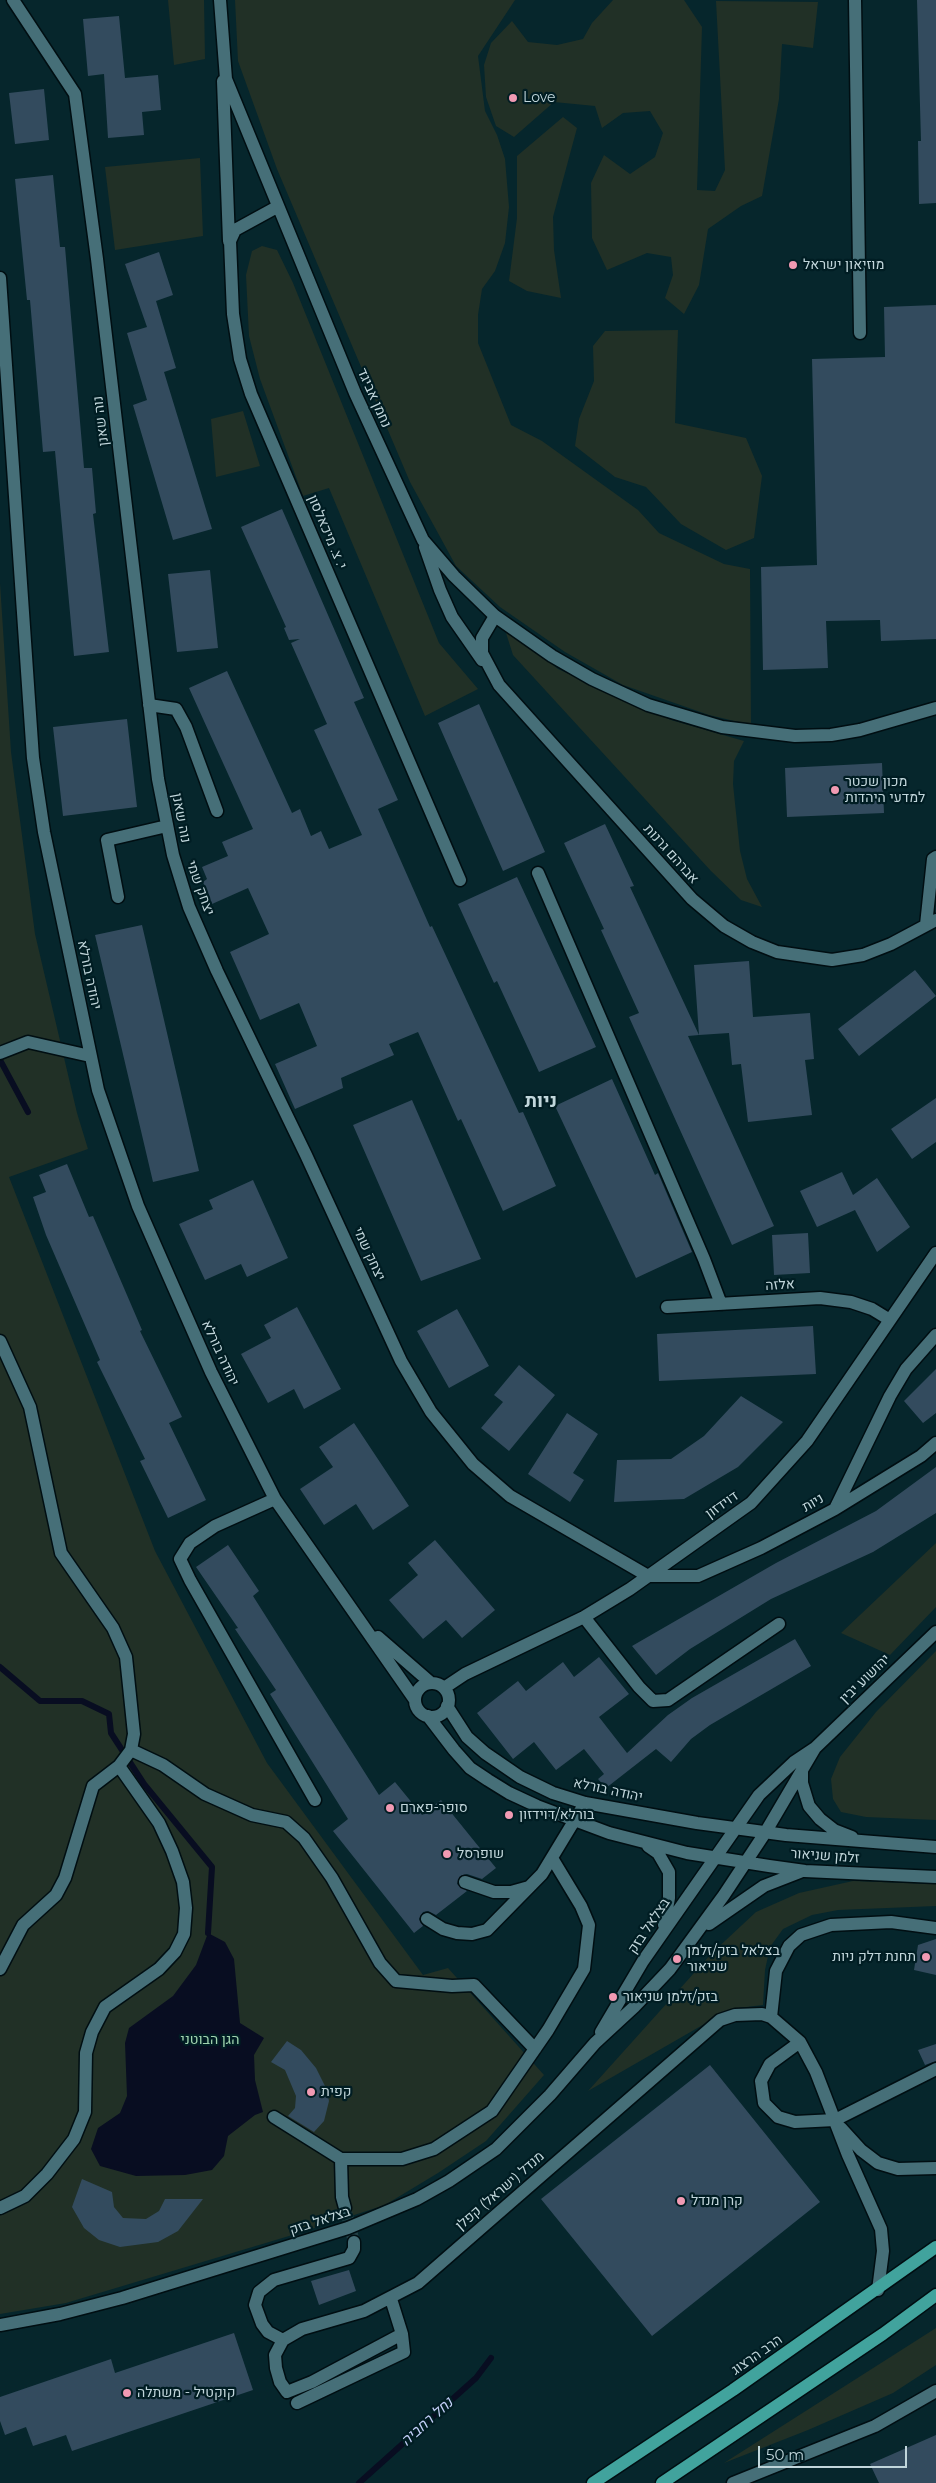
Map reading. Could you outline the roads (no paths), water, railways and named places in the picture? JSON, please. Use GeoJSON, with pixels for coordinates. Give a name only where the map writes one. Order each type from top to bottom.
{"type":"FeatureCollection","features":[{"type":"Feature","properties":{"kind":"main road","name":"הרב הרצוג"},"geometry":{"type":"LineString","coordinates":[[593,2483],[878,2290],[936,2247]]}},
{"type":"Feature","properties":{"kind":"main road"},"geometry":{"type":"LineString","coordinates":[[662,2483],[884,2334],[936,2296]]}},
{"type":"Feature","properties":{"kind":"street","name":"נוה שאנן"},"geometry":{"type":"LineString","coordinates":[[13,0],[75,94],[97,260],[158,779],[173,855]]}},
{"type":"Feature","properties":{"kind":"street","name":"נחמן אביגד"},"geometry":{"type":"LineString","coordinates":[[220,0],[222,54],[226,79],[277,207],[355,392],[423,540],[454,576],[495,616],[552,656],[592,679],[648,705],[722,727],[795,736],[831,735],[860,730],[936,708]]}},
{"type":"Feature","properties":{"kind":"street"},"geometry":{"type":"LineString","coordinates":[[855,0],[860,333]]}},
{"type":"Feature","properties":{"kind":"street"},"geometry":{"type":"LineString","coordinates":[[222,54],[229,253]]}},
{"type":"Feature","properties":{"kind":"street","name":"י. צ. מיכאלסון"},"geometry":{"type":"LineString","coordinates":[[277,207],[235,230],[229,253],[235,338],[251,394],[460,880]]}},
{"type":"Feature","properties":{"kind":"street","name":"יהודה בורלא"},"geometry":{"type":"LineString","coordinates":[[0,278],[33,758],[44,832],[90,1056],[114,1141],[138,1206],[210,1372],[275,1499],[415,1700]]}},
{"type":"Feature","properties":{"kind":"street"},"geometry":{"type":"LineString","coordinates":[[423,540],[440,590],[452,617],[499,685]]}},
{"type":"Feature","properties":{"kind":"street","name":"אברהם גרנות"},"geometry":{"type":"LineString","coordinates":[[495,616],[482,638],[482,652],[499,685],[692,899],[724,926],[752,942],[778,952],[832,960],[862,955],[891,944],[931,922]]}},
{"type":"Feature","properties":{"kind":"street"},"geometry":{"type":"LineString","coordinates":[[149,705],[176,709],[186,727],[217,811]]}},
{"type":"Feature","properties":{"kind":"street"},"geometry":{"type":"LineString","coordinates":[[118,897],[108,840],[167,826]]}},
{"type":"Feature","properties":{"kind":"street","name":"יצחק שמי"},"geometry":{"type":"LineString","coordinates":[[173,855],[189,907],[217,971],[306,1155],[401,1361],[431,1412],[473,1464],[510,1496],[648,1576]]}},
{"type":"Feature","properties":{"kind":"street"},"geometry":{"type":"LineString","coordinates":[[931,922],[933,859],[936,857]]}},
{"type":"Feature","properties":{"kind":"street"},"geometry":{"type":"LineString","coordinates":[[538,873],[704,1259],[721,1304]]}},
{"type":"Feature","properties":{"kind":"street"},"geometry":{"type":"LineString","coordinates":[[0,1053],[28,1042],[90,1056]]}},
{"type":"Feature","properties":{"kind":"street","name":"דוידזון"},"geometry":{"type":"LineString","coordinates":[[444,1688],[465,1674],[584,1618],[648,1576],[751,1503],[808,1441],[936,1254]]}},
{"type":"Feature","properties":{"kind":"street","name":"אלזה"},"geometry":{"type":"LineString","coordinates":[[667,1307],[820,1298],[850,1302],[872,1309],[890,1320]]}},
{"type":"Feature","properties":{"kind":"street","name":"ניות"},"geometry":{"type":"LineString","coordinates":[[648,1576],[698,1576],[761,1548],[836,1509],[890,1396],[906,1369],[936,1335]]}},
{"type":"Feature","properties":{"kind":"street"},"geometry":{"type":"LineString","coordinates":[[0,1341],[30,1407],[61,1552],[113,1628],[126,1657],[134,1734],[131,1750],[118,1766],[93,1786],[65,1878],[56,1894],[23,1924],[0,1969]]}},
{"type":"Feature","properties":{"kind":"street"},"geometry":{"type":"LineString","coordinates":[[836,1509],[921,1456],[936,1443]]}},
{"type":"Feature","properties":{"kind":"street"},"geometry":{"type":"LineString","coordinates":[[275,1499],[215,1526],[190,1543],[180,1559],[190,1580],[315,1800]]}},
{"type":"Feature","properties":{"kind":"street","name":"יהודה בורלא"},"geometry":{"type":"LineString","coordinates":[[357,1618],[432,1683]]}},
{"type":"Feature","properties":{"kind":"street"},"geometry":{"type":"LineString","coordinates":[[584,1618],[639,1687],[653,1701],[668,1700],[779,1624]]}},
{"type":"Feature","properties":{"kind":"street","name":"יהושוע יבין"},"geometry":{"type":"LineString","coordinates":[[734,1828],[772,1782],[794,1762],[815,1748],[936,1632]]}},
{"type":"Feature","properties":{"kind":"street"},"geometry":{"type":"LineString","coordinates":[[428,1716],[441,1713],[447,1706],[448,1697],[444,1688],[432,1683],[419,1688],[415,1700],[418,1709],[428,1716],[470,1768],[509,1793],[575,1822],[646,1844],[713,1858]]}},
{"type":"Feature","properties":{"kind":"street","name":"יהודה בורלא"},"geometry":{"type":"LineString","coordinates":[[447,1706],[467,1737],[485,1754],[520,1777],[553,1793],[585,1803],[765,1833]]}},
{"type":"Feature","properties":{"kind":"street","name":"יהושוע יבין"},"geometry":{"type":"LineString","coordinates":[[746,1863],[815,1748]]}},
{"type":"Feature","properties":{"kind":"street"},"geometry":{"type":"LineString","coordinates":[[131,1750],[164,1765],[205,1794],[252,1815],[286,1822],[304,1838],[332,1878],[380,1963],[396,1981],[452,1986],[474,1985],[535,2050]]}},
{"type":"Feature","properties":{"kind":"street"},"geometry":{"type":"LineString","coordinates":[[0,2208],[25,2196],[47,2174],[74,2139],[85,2112],[86,2053],[92,2032],[105,2007],[158,1969],[175,1952],[184,1934],[186,1908],[183,1882],[172,1851],[159,1823],[118,1766]]}},
{"type":"Feature","properties":{"kind":"street"},"geometry":{"type":"LineString","coordinates":[[802,1770],[802,1783],[809,1806],[820,1819],[834,1830],[868,1843]]}},
{"type":"Feature","properties":{"kind":"street"},"geometry":{"type":"LineString","coordinates":[[427,1919],[443,1929],[457,1933],[472,1934],[487,1930],[542,1874],[585,1803]]}},
{"type":"Feature","properties":{"kind":"street","name":"בצלאל בזק"},"geometry":{"type":"LineString","coordinates":[[594,2043],[662,1932],[734,1828]]}},
{"type":"Feature","properties":{"kind":"street","name":"זלמן שניאור"},"geometry":{"type":"LineString","coordinates":[[765,1833],[936,1848]]}},
{"type":"Feature","properties":{"kind":"street"},"geometry":{"type":"LineString","coordinates":[[646,1844],[658,1853],[669,1872],[668,1898],[662,1932]]}},
{"type":"Feature","properties":{"kind":"street"},"geometry":{"type":"LineString","coordinates":[[274,2116],[341,2159],[402,2159],[434,2150],[492,2111],[535,2050],[584,1969],[588,1925],[581,1906],[552,1858]]}},
{"type":"Feature","properties":{"kind":"street","name":"זלמן שניאור"},"geometry":{"type":"LineString","coordinates":[[713,1858],[805,1871],[936,1877]]}},
{"type":"Feature","properties":{"kind":"street","name":"בצלאל בזק"},"geometry":{"type":"LineString","coordinates":[[0,2324],[60,2314],[122,2298],[348,2228],[417,2199],[496,2149],[550,2095],[594,2043],[634,2007],[670,1969],[697,1934],[746,1863]]}},
{"type":"Feature","properties":{"kind":"street"},"geometry":{"type":"LineString","coordinates":[[697,1934],[751,1894],[780,1879],[805,1871]]}},
{"type":"Feature","properties":{"kind":"street"},"geometry":{"type":"LineString","coordinates":[[466,1882],[494,1892],[511,1892],[529,1887]]}},
{"type":"Feature","properties":{"kind":"street"},"geometry":{"type":"LineString","coordinates":[[878,2290],[883,2251],[881,2229],[848,2155],[816,2072],[800,2042],[771,2017],[776,1971],[789,1946],[801,1935],[831,1925],[891,1922],[936,1928]]}},
{"type":"Feature","properties":{"kind":"street","name":"מנדל (ישראל) קפלן"},"geometry":{"type":"LineString","coordinates":[[282,2340],[302,2329],[364,2311],[418,2283],[720,2020],[735,2015],[762,2014],[771,2017]]}},
{"type":"Feature","properties":{"kind":"street"},"geometry":{"type":"LineString","coordinates":[[800,2042],[770,2064],[761,2081],[764,2103],[778,2117],[795,2122],[835,2120],[936,2069]]}},
{"type":"Feature","properties":{"kind":"street"},"geometry":{"type":"LineString","coordinates":[[835,2120],[860,2150],[878,2163],[898,2170],[936,2168]]}},
{"type":"Feature","properties":{"kind":"street"},"geometry":{"type":"LineString","coordinates":[[341,2159],[342,2197],[345,2208]]}},
{"type":"Feature","properties":{"kind":"street"},"geometry":{"type":"LineString","coordinates":[[354,2242],[354,2249],[349,2258],[274,2280],[258,2292],[255,2305],[262,2324],[268,2332],[282,2340],[275,2354],[280,2382],[287,2392],[312,2382],[402,2334]]}},
{"type":"Feature","properties":{"kind":"street"},"geometry":{"type":"LineString","coordinates":[[297,2403],[404,2352],[402,2334],[390,2299]]}},
{"type":"Feature","properties":{"kind":"street"},"geometry":{"type":"LineString","coordinates":[[733,2483],[875,2426],[936,2391]]}},
{"type":"Feature","properties":{"kind":"water"},"geometry":{"type":"Polygon","coordinates":[[[208,1933],[225,1942],[234,1959],[240,2023],[264,2038],[254,2055],[255,2080],[263,2112],[255,2115],[228,2136],[224,2156],[212,2170],[185,2175],[136,2176],[100,2166],[91,2149],[98,2128],[120,2113],[127,2096],[125,2043],[129,2028],[173,1996],[196,1965],[208,1933]]]}},
{"type":"Feature","properties":{"kind":"waterway"},"geometry":{"type":"LineString","coordinates":[[0,1060],[28,1112]]}},
{"type":"Feature","properties":{"kind":"waterway"},"geometry":{"type":"LineString","coordinates":[[0,1667],[40,1701],[82,1701],[109,1714],[111,1733],[144,1784],[212,1867],[208,1933]]}},
{"type":"Feature","properties":{"kind":"waterway","name":"נחל רחביה"},"geometry":{"type":"LineString","coordinates":[[359,2483],[476,2378],[491,2358]]}},
{"type":"Feature","properties":{"kind":"tunnel"},"geometry":{"type":"LineString","coordinates":[[345,2208],[354,2242]]}},
{"type":"Feature","properties":{"kind":"place","name":"Love"},"geometry":{"type":"Point","coordinates":[513,98]}},
{"type":"Feature","properties":{"kind":"place","name":"מוזיאון ישראל"},"geometry":{"type":"Point","coordinates":[793,265]}},
{"type":"Feature","properties":{"kind":"place","name":"מכון שכטר למדעי היהדות"},"geometry":{"type":"Point","coordinates":[835,790]}},
{"type":"Feature","properties":{"kind":"place","name":"סופר-פארם"},"geometry":{"type":"Point","coordinates":[390,1808]}},
{"type":"Feature","properties":{"kind":"place","name":"בורלא/דוידזון"},"geometry":{"type":"Point","coordinates":[509,1815]}},
{"type":"Feature","properties":{"kind":"place","name":"שופרסל"},"geometry":{"type":"Point","coordinates":[447,1854]}},
{"type":"Feature","properties":{"kind":"place","name":"תחנת דלק ניות"},"geometry":{"type":"Point","coordinates":[926,1957]}},
{"type":"Feature","properties":{"kind":"place","name":"בצלאל בזק/זלמן שניאור"},"geometry":{"type":"Point","coordinates":[677,1959]}},
{"type":"Feature","properties":{"kind":"place","name":"בזק/זלמן שניאור"},"geometry":{"type":"Point","coordinates":[613,1997]}},
{"type":"Feature","properties":{"kind":"place","name":"קפית"},"geometry":{"type":"Point","coordinates":[311,2092]}},
{"type":"Feature","properties":{"kind":"place","name":"קרן מנדל"},"geometry":{"type":"Point","coordinates":[681,2201]}},
{"type":"Feature","properties":{"kind":"place","name":"קוקטיל - משתלה"},"geometry":{"type":"Point","coordinates":[127,2393]}},
{"type":"Feature","properties":{"kind":"district","name":"ניות"},"geometry":{"type":"Point","coordinates":[541,1101]}},
{"type":"Feature","properties":{"kind":"park label","name":"הגן הבוטני"},"geometry":{"type":"Point","coordinates":[210,2040]}}]}
